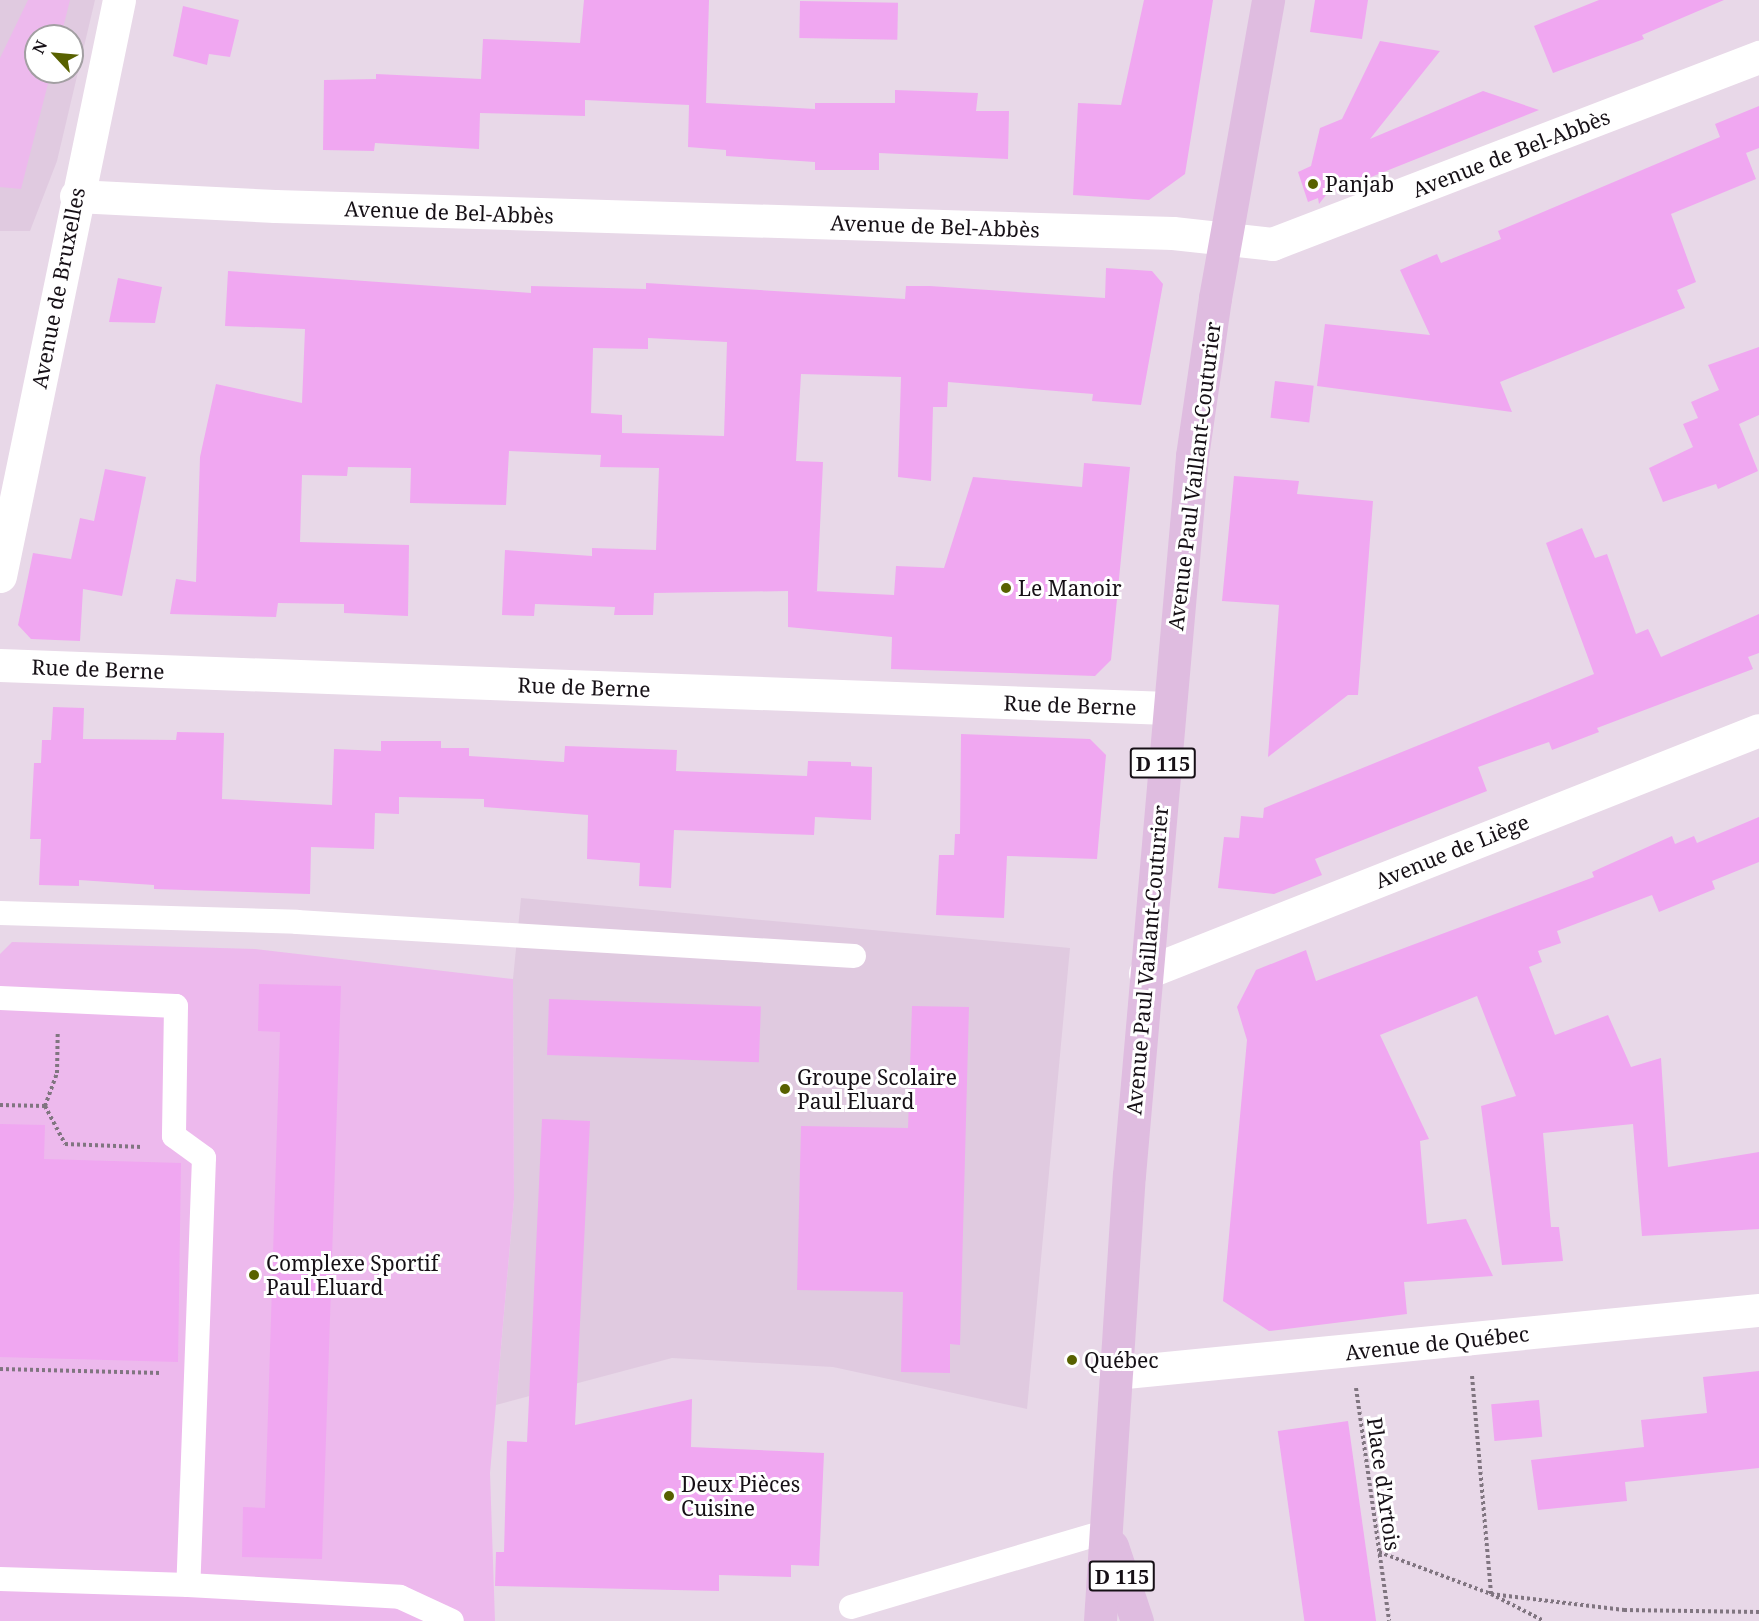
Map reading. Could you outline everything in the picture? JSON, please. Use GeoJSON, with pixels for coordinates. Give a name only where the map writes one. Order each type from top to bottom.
{"type":"FeatureCollection","features":[{"type":"Feature","properties":{"kind":"main road","name":"Avenue Paul Vaillant-Couturier"},"geometry":{"type":"LineString","coordinates":[[1100,1621],[1115,1373],[1145,973],[1192,456],[1225,242],[1269,0]]}},
{"type":"Feature","properties":{"kind":"main road","name":"Avenue Paul Vaillant-Couturier"},"geometry":{"type":"LineString","coordinates":[[1107,1531],[1137,1621]]}},
{"type":"Feature","properties":{"kind":"street","name":"Avenue de Bruxelles"},"geometry":{"type":"LineString","coordinates":[[0,576],[76,196],[119,0]]}},
{"type":"Feature","properties":{"kind":"street","name":"Avenue de Bel-Abbès"},"geometry":{"type":"LineString","coordinates":[[76,196],[275,207],[1173,233],[1225,242],[1272,244],[1759,57]]}},
{"type":"Feature","properties":{"kind":"street","name":"Rue de Berne"},"geometry":{"type":"LineString","coordinates":[[0,665],[1168,708]]}},
{"type":"Feature","properties":{"kind":"street","name":"Avenue de Liège"},"geometry":{"type":"LineString","coordinates":[[1145,973],[1759,730]]}},
{"type":"Feature","properties":{"kind":"street","name":"Avenue de Québec"},"geometry":{"type":"LineString","coordinates":[[1115,1373],[1350,1352],[1759,1310]]}},
{"type":"Feature","properties":{"kind":"lane"},"geometry":{"type":"LineString","coordinates":[[0,913],[297,922],[854,957]]}},
{"type":"Feature","properties":{"kind":"lane"},"geometry":{"type":"LineString","coordinates":[[0,998],[176,1006],[174,1136],[204,1158],[188,1585]]}},
{"type":"Feature","properties":{"kind":"lane"},"geometry":{"type":"LineString","coordinates":[[851,1607],[1107,1531]]}},
{"type":"Feature","properties":{"kind":"lane"},"geometry":{"type":"LineString","coordinates":[[0,1579],[188,1585],[400,1597],[452,1621]]}},
{"type":"Feature","properties":{"kind":"path"},"geometry":{"type":"LineString","coordinates":[[58,1000],[57,1073],[45,1106],[65,1144],[191,1149]]}},
{"type":"Feature","properties":{"kind":"path"},"geometry":{"type":"LineString","coordinates":[[0,1105],[45,1106]]}},
{"type":"Feature","properties":{"kind":"path"},"geometry":{"type":"LineString","coordinates":[[1469,1340],[1491,1594]]}},
{"type":"Feature","properties":{"kind":"path","name":"Place d'Artois"},"geometry":{"type":"LineString","coordinates":[[1350,1352],[1389,1621]]}},
{"type":"Feature","properties":{"kind":"path"},"geometry":{"type":"LineString","coordinates":[[0,1369],[196,1374]]}},
{"type":"Feature","properties":{"kind":"path"},"geometry":{"type":"LineString","coordinates":[[1379,1552],[1491,1594],[1544,1621]]}},
{"type":"Feature","properties":{"kind":"path"},"geometry":{"type":"LineString","coordinates":[[1491,1594],[1624,1610],[1759,1612]]}},
{"type":"Feature","properties":{"kind":"shaded area"},"geometry":{"type":"Polygon","coordinates":[[[0,0],[95,0],[84,47],[84,24],[24,24],[24,84],[75,84],[57,161],[30,231],[0,231],[0,0]]]}},
{"type":"Feature","properties":{"kind":"shaded area"},"geometry":{"type":"Polygon","coordinates":[[[28,0],[70,0],[64,24],[24,24],[24,84],[48,84],[21,189],[0,187],[0,58],[28,0]]]}},
{"type":"Feature","properties":{"kind":"shaded area","name":"Groupe Scolaire Paul Eluard"},"geometry":{"type":"Polygon","coordinates":[[[521,898],[1070,948],[1027,1409],[833,1367],[672,1358],[496,1405],[514,1199],[513,979],[521,898]]]}},
{"type":"Feature","properties":{"kind":"shaded area","name":"Complexe Sportif Paul Eluard"},"geometry":{"type":"Polygon","coordinates":[[[12,942],[255,949],[513,979],[514,1199],[490,1473],[495,1621],[0,1621],[0,954],[12,942]]]}},
{"type":"Feature","properties":{"kind":"building"},"geometry":{"type":"Polygon","coordinates":[[[584,0],[709,0],[706,103],[815,109],[815,103],[895,103],[895,90],[978,93],[976,111],[1009,111],[1008,159],[879,153],[879,170],[815,170],[815,162],[726,156],[726,150],[688,147],[689,105],[585,100],[585,116],[480,113],[479,149],[375,143],[374,151],[323,150],[324,80],[376,79],[376,74],[481,79],[483,39],[580,43],[584,0]]]}},
{"type":"Feature","properties":{"kind":"building"},"geometry":{"type":"Polygon","coordinates":[[[1144,0],[1213,0],[1185,174],[1149,200],[1073,195],[1078,103],[1121,105],[1144,0]]]}},
{"type":"Feature","properties":{"kind":"building"},"geometry":{"type":"Polygon","coordinates":[[[1315,0],[1368,0],[1362,39],[1310,32],[1315,0]]]}},
{"type":"Feature","properties":{"kind":"building"},"geometry":{"type":"Polygon","coordinates":[[[1599,0],[1724,0],[1642,35],[1644,39],[1553,73],[1534,26],[1599,0]]]}},
{"type":"Feature","properties":{"kind":"building"},"geometry":{"type":"Polygon","coordinates":[[[800,1],[898,3],[897,40],[799,38],[800,1]]]}},
{"type":"Feature","properties":{"kind":"building"},"geometry":{"type":"Polygon","coordinates":[[[183,6],[239,20],[230,57],[209,54],[207,65],[173,56],[183,6]]]}},
{"type":"Feature","properties":{"kind":"building"},"geometry":{"type":"Polygon","coordinates":[[[1380,41],[1440,51],[1370,139],[1483,91],[1539,110],[1326,195],[1319,204],[1318,198],[1308,202],[1298,172],[1311,166],[1320,128],[1342,119],[1380,41]]]}},
{"type":"Feature","properties":{"kind":"building"},"geometry":{"type":"Polygon","coordinates":[[[1759,106],[1759,148],[1746,153],[1756,179],[1671,214],[1696,282],[1677,290],[1685,308],[1500,382],[1512,412],[1317,386],[1325,324],[1430,335],[1400,270],[1437,254],[1441,263],[1501,239],[1498,231],[1720,137],[1715,124],[1759,106]]]}},
{"type":"Feature","properties":{"kind":"building"},"geometry":{"type":"Polygon","coordinates":[[[1106,268],[1152,271],[1163,284],[1141,405],[1092,401],[1093,394],[948,382],[947,407],[933,407],[931,481],[898,477],[901,377],[801,374],[796,461],[823,462],[817,591],[813,591],[894,595],[896,566],[944,568],[973,477],[1082,487],[1084,463],[1130,467],[1111,660],[1095,676],[891,669],[892,637],[788,627],[788,591],[654,593],[653,615],[614,615],[615,607],[535,604],[534,616],[502,615],[505,550],[592,556],[592,548],[656,550],[659,468],[600,467],[601,455],[509,451],[506,505],[410,503],[411,468],[348,467],[347,476],[302,475],[300,542],[409,545],[408,616],[344,613],[344,604],[278,603],[276,617],[170,614],[176,579],[196,582],[200,457],[216,384],[302,403],[305,329],[225,326],[228,271],[531,293],[531,286],[646,289],[646,283],[905,299],[906,286],[1105,298],[1106,268]],[[648,338],[648,349],[593,348],[591,413],[622,415],[622,433],[724,436],[727,342],[648,338]]]}},
{"type":"Feature","properties":{"kind":"building"},"geometry":{"type":"Polygon","coordinates":[[[118,278],[162,287],[155,323],[109,322],[118,278]]]}},
{"type":"Feature","properties":{"kind":"building"},"geometry":{"type":"Polygon","coordinates":[[[1759,347],[1759,415],[1739,424],[1758,471],[1718,489],[1716,484],[1663,502],[1649,468],[1693,447],[1683,424],[1698,418],[1691,402],[1719,390],[1708,365],[1759,347]]]}},
{"type":"Feature","properties":{"kind":"building"},"geometry":{"type":"Polygon","coordinates":[[[1275,381],[1314,386],[1309,422],[1270,418],[1275,381]]]}},
{"type":"Feature","properties":{"kind":"building"},"geometry":{"type":"Polygon","coordinates":[[[105,469],[146,477],[122,596],[83,589],[80,641],[31,639],[18,625],[33,553],[71,559],[80,518],[94,521],[105,469]]]}},
{"type":"Feature","properties":{"kind":"building"},"geometry":{"type":"Polygon","coordinates":[[[1234,476],[1299,481],[1297,494],[1373,501],[1358,695],[1348,695],[1268,757],[1279,605],[1222,601],[1234,476]]]}},
{"type":"Feature","properties":{"kind":"building"},"geometry":{"type":"Polygon","coordinates":[[[1582,528],[1595,558],[1607,554],[1636,634],[1648,629],[1661,657],[1759,614],[1759,653],[1748,657],[1753,669],[1597,728],[1599,732],[1552,750],[1549,742],[1478,767],[1487,791],[1315,859],[1322,875],[1274,894],[1218,888],[1224,837],[1239,838],[1241,816],[1263,818],[1264,808],[1594,674],[1546,543],[1582,528]]]}},
{"type":"Feature","properties":{"kind":"building"},"geometry":{"type":"Polygon","coordinates":[[[53,707],[84,708],[83,739],[176,740],[177,732],[224,733],[222,799],[332,805],[334,749],[381,751],[381,741],[441,741],[441,748],[469,748],[469,756],[564,762],[565,746],[677,750],[676,771],[807,776],[808,761],[851,762],[851,766],[872,767],[871,820],[815,817],[814,835],[674,830],[671,888],[639,886],[640,863],[587,859],[588,815],[484,807],[484,799],[399,797],[399,814],[375,813],[374,849],[311,847],[310,894],[154,889],[154,885],[79,880],[79,886],[39,885],[41,839],[30,839],[34,763],[41,763],[42,740],[51,740],[53,707]]]}},
{"type":"Feature","properties":{"kind":"building"},"geometry":{"type":"Polygon","coordinates":[[[961,734],[1090,739],[1106,755],[1097,859],[1007,856],[1004,918],[936,915],[939,855],[954,855],[955,834],[960,834],[961,734]]]}},
{"type":"Feature","properties":{"kind":"building"},"geometry":{"type":"Polygon","coordinates":[[[1759,817],[1759,862],[1712,881],[1715,889],[1659,912],[1652,895],[1557,931],[1561,943],[1538,951],[1542,962],[1529,967],[1555,1035],[1608,1015],[1631,1067],[1661,1058],[1668,1167],[1759,1152],[1759,1229],[1642,1236],[1633,1124],[1543,1133],[1551,1227],[1559,1227],[1563,1261],[1502,1265],[1481,1106],[1516,1096],[1477,996],[1380,1035],[1429,1139],[1420,1141],[1427,1224],[1466,1219],[1493,1276],[1404,1282],[1407,1314],[1269,1331],[1223,1301],[1247,1040],[1237,1007],[1256,970],[1306,950],[1316,981],[1594,877],[1592,872],[1672,836],[1675,844],[1694,836],[1697,843],[1759,817]]]}},
{"type":"Feature","properties":{"kind":"building"},"geometry":{"type":"Polygon","coordinates":[[[259,984],[341,986],[322,1559],[242,1557],[243,1507],[265,1508],[280,1032],[258,1031],[259,984]]]}},
{"type":"Feature","properties":{"kind":"building"},"geometry":{"type":"Polygon","coordinates":[[[549,999],[761,1006],[759,1062],[547,1055],[549,999]]]}},
{"type":"Feature","properties":{"kind":"building"},"geometry":{"type":"Polygon","coordinates":[[[912,1006],[969,1007],[960,1345],[950,1344],[950,1373],[901,1372],[903,1292],[797,1290],[801,1126],[908,1128],[912,1006]]]}},
{"type":"Feature","properties":{"kind":"building","name":"Deux Pièces Cuisine"},"geometry":{"type":"Polygon","coordinates":[[[542,1119],[590,1121],[575,1425],[692,1399],[691,1447],[824,1453],[819,1566],[791,1565],[791,1577],[719,1575],[719,1591],[495,1586],[496,1552],[504,1552],[507,1441],[527,1442],[542,1119]]]}},
{"type":"Feature","properties":{"kind":"building"},"geometry":{"type":"Polygon","coordinates":[[[0,1124],[45,1125],[44,1159],[181,1163],[178,1362],[0,1357],[0,1124]]]}},
{"type":"Feature","properties":{"kind":"building"},"geometry":{"type":"Polygon","coordinates":[[[1759,1371],[1759,1468],[1625,1482],[1627,1501],[1538,1510],[1531,1460],[1644,1447],[1641,1420],[1707,1413],[1703,1377],[1759,1371]]]}},
{"type":"Feature","properties":{"kind":"building"},"geometry":{"type":"Polygon","coordinates":[[[1539,1400],[1542,1437],[1494,1441],[1491,1404],[1539,1400]]]}},
{"type":"Feature","properties":{"kind":"building"},"geometry":{"type":"Polygon","coordinates":[[[1348,1421],[1376,1621],[1304,1621],[1278,1431],[1348,1421]]]}},
{"type":"Feature","properties":{"kind":"place","name":"Panjab"},"geometry":{"type":"Point","coordinates":[1313,184]}},
{"type":"Feature","properties":{"kind":"place","name":"Le Manoir"},"geometry":{"type":"Point","coordinates":[1006,588]}},
{"type":"Feature","properties":{"kind":"place","name":"Groupe Scolaire Paul Eluard"},"geometry":{"type":"Point","coordinates":[785,1089]}},
{"type":"Feature","properties":{"kind":"place","name":"Complexe Sportif Paul Eluard"},"geometry":{"type":"Point","coordinates":[254,1275]}},
{"type":"Feature","properties":{"kind":"place","name":"Québec"},"geometry":{"type":"Point","coordinates":[1072,1360]}},
{"type":"Feature","properties":{"kind":"place","name":"Deux Pièces Cuisine"},"geometry":{"type":"Point","coordinates":[669,1496]}}]}
